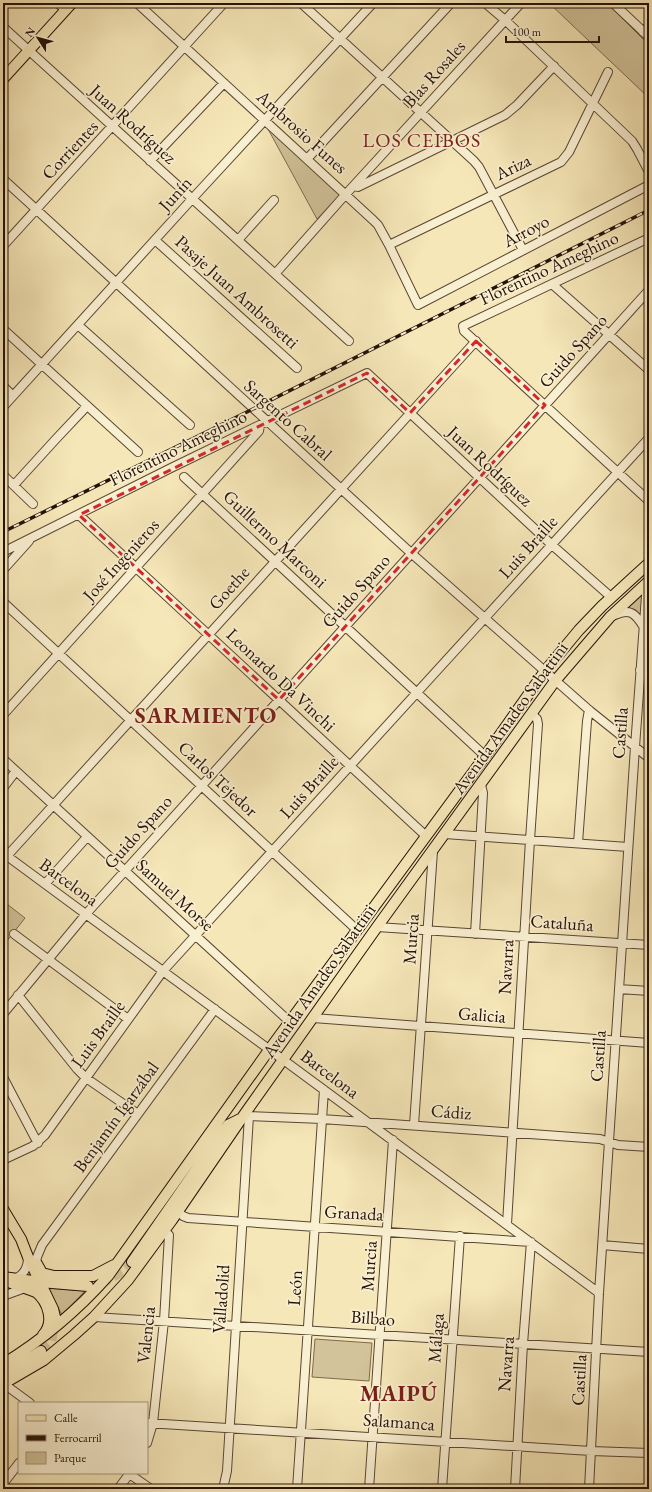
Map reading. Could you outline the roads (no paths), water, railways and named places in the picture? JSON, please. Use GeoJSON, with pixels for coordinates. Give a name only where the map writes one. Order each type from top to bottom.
{"type":"FeatureCollection","features":[{"type":"Feature","properties":{"kind":"main road"},"geometry":{"type":"LineString","coordinates":[[3,79],[29,50],[65,5]]}},
{"type":"Feature","properties":{"kind":"main road","name":"Avenida Amadeo Sabattini"},"geometry":{"type":"LineString","coordinates":[[3,1364],[39,1347],[97,1289],[118,1263],[186,1165],[485,756],[545,671],[579,630],[611,597],[649,563]]}},
{"type":"Feature","properties":{"kind":"main road","name":"Avenida Amadeo Sabattini"},"geometry":{"type":"LineString","coordinates":[[3,1381],[44,1360],[74,1336],[94,1317],[128,1280],[246,1115],[377,927],[556,681],[610,617],[648,581]]}},
{"type":"Feature","properties":{"kind":"main road"},"geometry":{"type":"LineString","coordinates":[[132,1262],[220,1135],[228,1125],[246,1115]]}},
{"type":"Feature","properties":{"kind":"main road"},"geometry":{"type":"LineString","coordinates":[[3,1209],[42,1273],[54,1276],[87,1276],[100,1273],[118,1263]]}},
{"type":"Feature","properties":{"kind":"main road"},"geometry":{"type":"LineString","coordinates":[[31,1256],[55,1317]]}},
{"type":"Feature","properties":{"kind":"main road"},"geometry":{"type":"LineString","coordinates":[[3,1279],[17,1278],[40,1282],[88,1286]]}},
{"type":"Feature","properties":{"kind":"main road"},"geometry":{"type":"LineString","coordinates":[[3,1279],[36,1292],[40,1295],[48,1308],[49,1313],[49,1327],[39,1347],[3,1381]]}},
{"type":"Feature","properties":{"kind":"street","name":"Ambrosio Funes"},"geometry":{"type":"LineString","coordinates":[[137,3],[378,225],[418,305]]}},
{"type":"Feature","properties":{"kind":"street","name":"Corrientes"},"geometry":{"type":"LineString","coordinates":[[3,246],[224,3]]}},
{"type":"Feature","properties":{"kind":"street"},"geometry":{"type":"LineString","coordinates":[[301,3],[453,141],[479,167],[523,250]]}},
{"type":"Feature","properties":{"kind":"street","name":"Junín"},"geometry":{"type":"LineString","coordinates":[[3,407],[264,120],[373,3]]}},
{"type":"Feature","properties":{"kind":"street"},"geometry":{"type":"LineString","coordinates":[[307,159],[451,3]]}},
{"type":"Feature","properties":{"kind":"street"},"geometry":{"type":"LineString","coordinates":[[485,3],[554,66],[634,145],[649,172]]}},
{"type":"Feature","properties":{"kind":"street","name":"Blas Rosales"},"geometry":{"type":"LineString","coordinates":[[275,274],[521,3]]}},
{"type":"Feature","properties":{"kind":"street"},"geometry":{"type":"LineString","coordinates":[[613,3],[647,31]]}},
{"type":"Feature","properties":{"kind":"street","name":"Juan Rodríguez"},"geometry":{"type":"LineString","coordinates":[[3,27],[349,341]]}},
{"type":"Feature","properties":{"kind":"street"},"geometry":{"type":"LineString","coordinates":[[354,186],[358,187],[511,111],[554,66]]}},
{"type":"Feature","properties":{"kind":"street","name":"Ariza"},"geometry":{"type":"LineString","coordinates":[[389,245],[561,162],[565,158],[608,72]]}},
{"type":"Feature","properties":{"kind":"street"},"geometry":{"type":"LineString","coordinates":[[150,161],[224,83]]}},
{"type":"Feature","properties":{"kind":"street","name":"Sargento Cabral"},"geometry":{"type":"LineString","coordinates":[[3,179],[116,283],[263,424],[341,489],[411,553],[589,710],[649,758]]}},
{"type":"Feature","properties":{"kind":"street","name":"Arroyo"},"geometry":{"type":"LineString","coordinates":[[418,305],[649,185]]}},
{"type":"Feature","properties":{"kind":"street"},"geometry":{"type":"LineString","coordinates":[[238,240],[274,200]]}},
{"type":"Feature","properties":{"kind":"street","name":"Florentino Ameghino"},"geometry":{"type":"LineString","coordinates":[[476,341],[464,331],[463,326],[649,238]]}},
{"type":"Feature","properties":{"kind":"street","name":"Pasaje Juan Ambrosetti"},"geometry":{"type":"LineString","coordinates":[[155,240],[297,368]]}},
{"type":"Feature","properties":{"kind":"street"},"geometry":{"type":"LineString","coordinates":[[552,284],[649,370]]}},
{"type":"Feature","properties":{"kind":"street","name":"Guido Spano"},"geometry":{"type":"LineString","coordinates":[[3,1014],[86,914],[649,290]]}},
{"type":"Feature","properties":{"kind":"street"},"geometry":{"type":"LineString","coordinates":[[78,325],[190,426]]}},
{"type":"Feature","properties":{"kind":"street"},"geometry":{"type":"LineString","coordinates":[[3,329],[138,452]]}},
{"type":"Feature","properties":{"kind":"street"},"geometry":{"type":"LineString","coordinates":[[476,341],[649,501]]}},
{"type":"Feature","properties":{"kind":"street","name":"Goethe"},"geometry":{"type":"LineString","coordinates":[[5,854],[52,806],[476,341]]}},
{"type":"Feature","properties":{"kind":"street","name":"Juan Rodríguez"},"geometry":{"type":"LineString","coordinates":[[367,373],[479,478],[611,597]]}},
{"type":"Feature","properties":{"kind":"street","name":"Florentino Ameghino"},"geometry":{"type":"LineString","coordinates":[[3,552],[173,467],[367,373]]}},
{"type":"Feature","properties":{"kind":"street"},"geometry":{"type":"LineString","coordinates":[[3,386],[14,396]]}},
{"type":"Feature","properties":{"kind":"street"},"geometry":{"type":"LineString","coordinates":[[14,485],[87,406]]}},
{"type":"Feature","properties":{"kind":"street","name":"José Ingenieros"},"geometry":{"type":"LineString","coordinates":[[3,715],[259,431],[263,424]]}},
{"type":"Feature","properties":{"kind":"street","name":"Luis Braille"},"geometry":{"type":"LineString","coordinates":[[3,1160],[38,1143],[163,971],[649,438]]}},
{"type":"Feature","properties":{"kind":"street"},"geometry":{"type":"LineString","coordinates":[[3,475],[33,504]]}},
{"type":"Feature","properties":{"kind":"street","name":"Guillermo Marconi"},"geometry":{"type":"LineString","coordinates":[[184,477],[485,756]]}},
{"type":"Feature","properties":{"kind":"street","name":"Leonardo Da Vinchi"},"geometry":{"type":"LineString","coordinates":[[79,515],[426,836]]}},
{"type":"Feature","properties":{"kind":"street"},"geometry":{"type":"LineString","coordinates":[[3,570],[32,538]]}},
{"type":"Feature","properties":{"kind":"street","name":"Castilla"},"geometry":{"type":"LineString","coordinates":[[589,1489],[602,1244],[643,626],[648,581]]}},
{"type":"Feature","properties":{"kind":"street","name":"Carlos Tejedor"},"geometry":{"type":"LineString","coordinates":[[3,602],[357,930]]}},
{"type":"Feature","properties":{"kind":"street"},"geometry":{"type":"LineString","coordinates":[[610,617],[622,612],[630,612],[638,618],[643,626]]}},
{"type":"Feature","properties":{"kind":"street"},"geometry":{"type":"LineString","coordinates":[[640,670],[649,670]]}},
{"type":"Feature","properties":{"kind":"street"},"geometry":{"type":"LineString","coordinates":[[640,670],[649,676]]}},
{"type":"Feature","properties":{"kind":"street"},"geometry":{"type":"LineString","coordinates":[[578,843],[589,710]]}},
{"type":"Feature","properties":{"kind":"street","name":"Navarra"},"geometry":{"type":"LineString","coordinates":[[507,1224],[538,724],[537,719],[532,714]]}},
{"type":"Feature","properties":{"kind":"street","name":"Samuel Morse"},"geometry":{"type":"LineString","coordinates":[[3,759],[52,806],[196,935],[290,1022]]}},
{"type":"Feature","properties":{"kind":"street"},"geometry":{"type":"LineString","coordinates":[[3,788],[16,771]]}},
{"type":"Feature","properties":{"kind":"street"},"geometry":{"type":"LineString","coordinates":[[475,934],[483,793],[481,785]]}},
{"type":"Feature","properties":{"kind":"street"},"geometry":{"type":"LineString","coordinates":[[446,834],[628,847]]}},
{"type":"Feature","properties":{"kind":"street"},"geometry":{"type":"LineString","coordinates":[[45,884],[87,837]]}},
{"type":"Feature","properties":{"kind":"street","name":"Murcia"},"geometry":{"type":"LineString","coordinates":[[414,1125],[433,851]]}},
{"type":"Feature","properties":{"kind":"street","name":"Barcelona"},"geometry":{"type":"LineString","coordinates":[[5,854],[599,1293]]}},
{"type":"Feature","properties":{"kind":"street","name":"Cataluña"},"geometry":{"type":"LineString","coordinates":[[377,927],[649,945]]}},
{"type":"Feature","properties":{"kind":"street"},"geometry":{"type":"LineString","coordinates":[[14,934],[128,1019]]}},
{"type":"Feature","properties":{"kind":"street"},"geometry":{"type":"LineString","coordinates":[[619,989],[649,991]]}},
{"type":"Feature","properties":{"kind":"street"},"geometry":{"type":"LineString","coordinates":[[18,995],[77,1069],[86,1078],[138,1114]]}},
{"type":"Feature","properties":{"kind":"street","name":"Benjamín Igarzábal"},"geometry":{"type":"LineString","coordinates":[[17,1278],[27,1268],[31,1256],[37,1257],[42,1244],[215,1009]]}},
{"type":"Feature","properties":{"kind":"street","name":"Galicia"},"geometry":{"type":"LineString","coordinates":[[313,1018],[649,1043]]}},
{"type":"Feature","properties":{"kind":"street"},"geometry":{"type":"LineString","coordinates":[[3,1077],[38,1143]]}},
{"type":"Feature","properties":{"kind":"street","name":"León"},"geometry":{"type":"LineString","coordinates":[[297,1489],[324,1090]]}},
{"type":"Feature","properties":{"kind":"street","name":"Cádiz"},"geometry":{"type":"LineString","coordinates":[[246,1115],[414,1125],[600,1139],[618,1145],[649,1148]]}},
{"type":"Feature","properties":{"kind":"street","name":"Valladolid"},"geometry":{"type":"LineString","coordinates":[[223,1489],[227,1471],[246,1115]]}},
{"type":"Feature","properties":{"kind":"street","name":"Murcia"},"geometry":{"type":"LineString","coordinates":[[369,1489],[393,1140]]}},
{"type":"Feature","properties":{"kind":"street","name":"Granada"},"geometry":{"type":"LineString","coordinates":[[178,1211],[183,1216],[188,1218],[531,1242]]}},
{"type":"Feature","properties":{"kind":"street","name":"Valencia"},"geometry":{"type":"LineString","coordinates":[[148,1436],[164,1321],[169,1235],[164,1230]]}},
{"type":"Feature","properties":{"kind":"street","name":"Málaga"},"geometry":{"type":"LineString","coordinates":[[442,1489],[460,1236]]}},
{"type":"Feature","properties":{"kind":"street","name":"Navarra"},"geometry":{"type":"LineString","coordinates":[[515,1489],[523,1344],[531,1242]]}},
{"type":"Feature","properties":{"kind":"street"},"geometry":{"type":"LineString","coordinates":[[31,1256],[33,1249],[42,1244]]}},
{"type":"Feature","properties":{"kind":"street"},"geometry":{"type":"LineString","coordinates":[[602,1244],[649,1248]]}},
{"type":"Feature","properties":{"kind":"street"},"geometry":{"type":"LineString","coordinates":[[3,1279],[7,1288],[3,1295]]}},
{"type":"Feature","properties":{"kind":"street"},"geometry":{"type":"LineString","coordinates":[[3,1295],[25,1288]]}},
{"type":"Feature","properties":{"kind":"street","name":"Bilbao"},"geometry":{"type":"LineString","coordinates":[[94,1317],[649,1352]]}},
{"type":"Feature","properties":{"kind":"street"},"geometry":{"type":"LineString","coordinates":[[3,1381],[29,1402]]}},
{"type":"Feature","properties":{"kind":"street","name":"Salamanca"},"geometry":{"type":"LineString","coordinates":[[150,1423],[591,1451],[649,1453]]}},
{"type":"Feature","properties":{"kind":"street"},"geometry":{"type":"LineString","coordinates":[[3,1484],[18,1464]]}},
{"type":"Feature","properties":{"kind":"street"},"geometry":{"type":"LineString","coordinates":[[118,1489],[128,1474]]}},
{"type":"Feature","properties":{"kind":"street"},"geometry":{"type":"LineString","coordinates":[[130,1474],[151,1489]]}},
{"type":"Feature","properties":{"kind":"tunnel"},"geometry":{"type":"LineString","coordinates":[[100,1284],[123,1271],[132,1262]]}},
{"type":"Feature","properties":{"kind":"tunnel"},"geometry":{"type":"LineString","coordinates":[[41,1351],[51,1342],[55,1322]]}},
{"type":"Feature","properties":{"kind":"railway"},"geometry":{"type":"LineString","coordinates":[[3,532],[253,409],[649,210]]}},
{"type":"Feature","properties":{"kind":"district","name":"LOS CEIBOS"},"geometry":{"type":"Point","coordinates":[422,140]}},
{"type":"Feature","properties":{"kind":"district","name":"SARMIENTO"},"geometry":{"type":"Point","coordinates":[206,715]}},
{"type":"Feature","properties":{"kind":"district","name":"MAIPÚ"},"geometry":{"type":"Point","coordinates":[399,1393]}}]}
